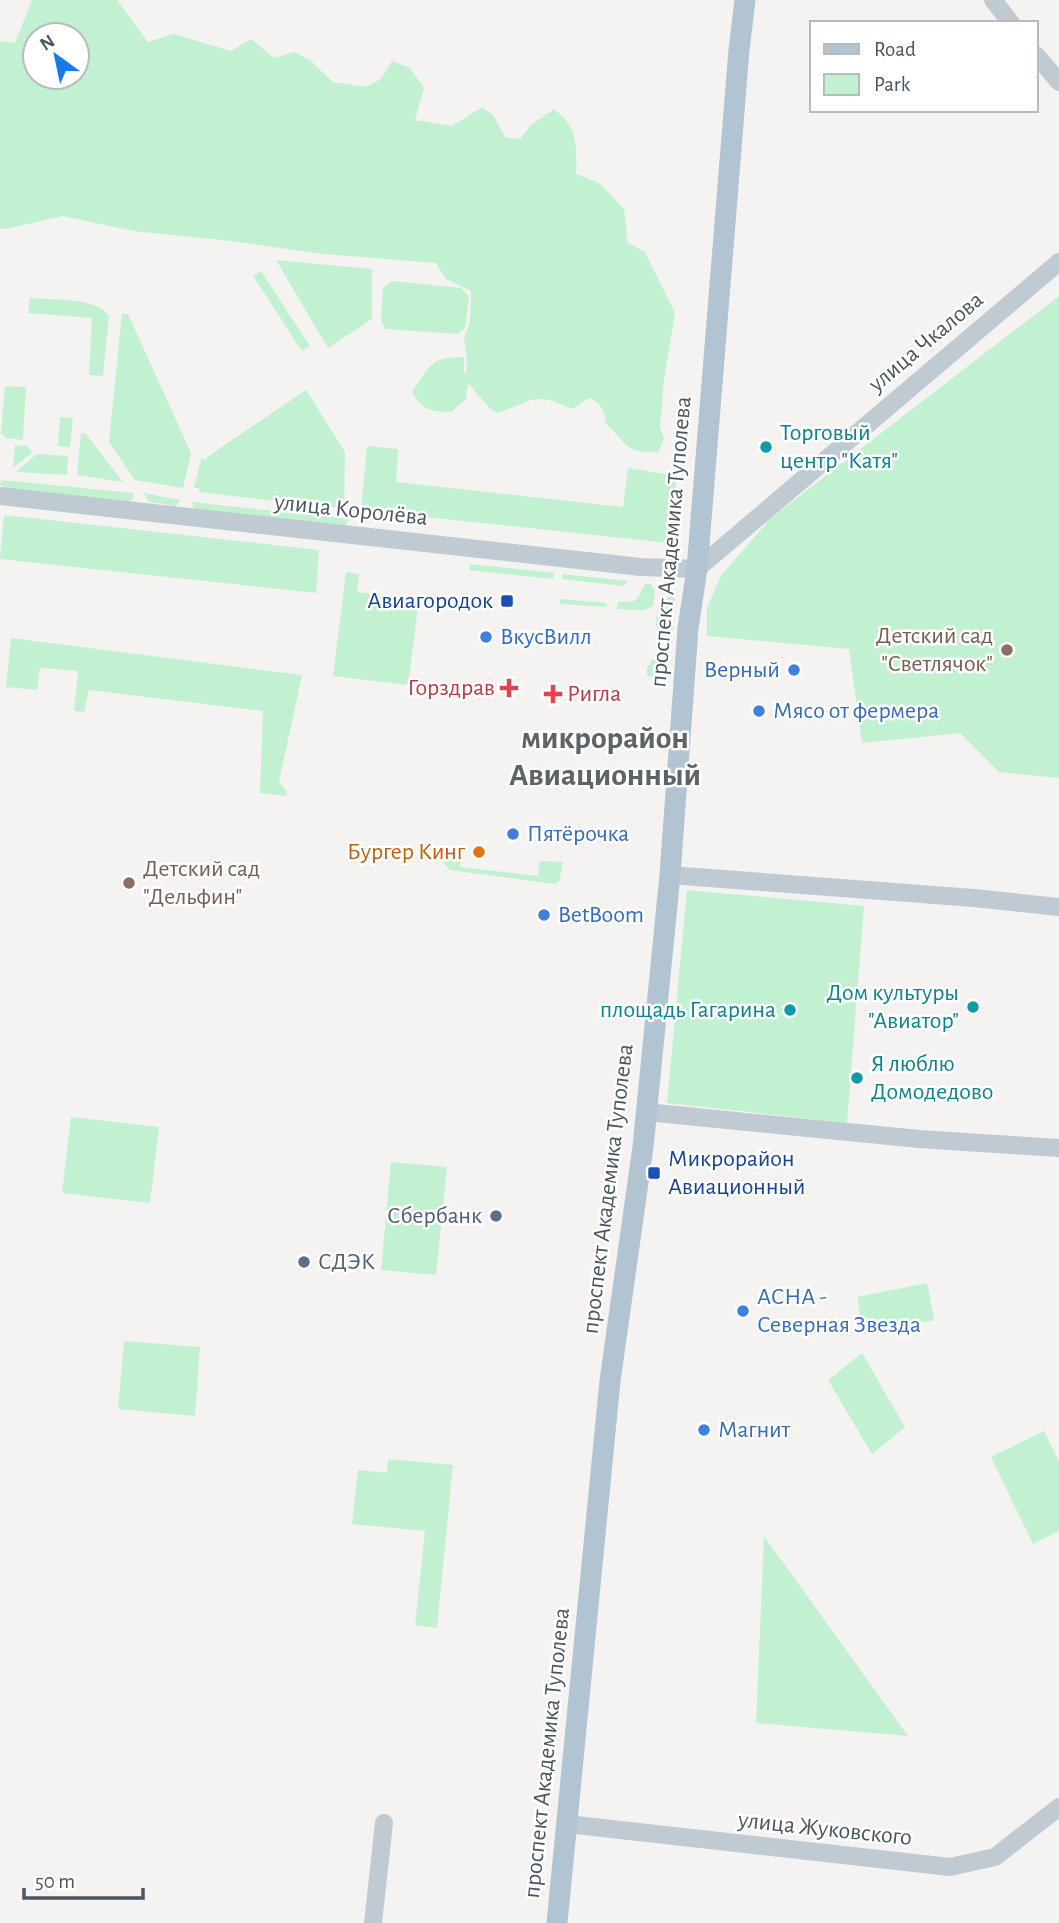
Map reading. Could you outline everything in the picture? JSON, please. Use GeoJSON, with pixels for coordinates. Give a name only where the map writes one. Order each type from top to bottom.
{"type":"FeatureCollection","features":[{"type":"Feature","properties":{"kind":"main road","name":"проспект Академика Туполева"},"geometry":{"type":"LineString","coordinates":[[557,1923],[610,1381],[646,1112],[670,875],[688,628],[697,569],[736,76],[745,0]]}},
{"type":"Feature","properties":{"kind":"street"},"geometry":{"type":"LineString","coordinates":[[993,0],[1009,21]]}},
{"type":"Feature","properties":{"kind":"street"},"geometry":{"type":"LineString","coordinates":[[1038,57],[1059,82]]}},
{"type":"Feature","properties":{"kind":"street","name":"улица Чкалова"},"geometry":{"type":"LineString","coordinates":[[697,569],[1059,262]]}},
{"type":"Feature","properties":{"kind":"street","name":"улица Королёва"},"geometry":{"type":"LineString","coordinates":[[0,496],[641,567],[697,569]]}},
{"type":"Feature","properties":{"kind":"street"},"geometry":{"type":"LineString","coordinates":[[670,875],[1059,907]]}},
{"type":"Feature","properties":{"kind":"street"},"geometry":{"type":"LineString","coordinates":[[646,1112],[919,1139],[1059,1148]]}},
{"type":"Feature","properties":{"kind":"street","name":"улица Жуковского"},"geometry":{"type":"LineString","coordinates":[[567,1824],[950,1867],[996,1857],[1059,1807]]}},
{"type":"Feature","properties":{"kind":"street"},"geometry":{"type":"LineString","coordinates":[[373,1923],[384,1823]]}},
{"type":"Feature","properties":{"kind":"green space"},"geometry":{"type":"Polygon","coordinates":[[[32,0],[117,0],[148,42],[174,34],[231,51],[251,39],[274,58],[294,52],[310,60],[333,82],[366,87],[381,79],[392,61],[410,68],[424,88],[415,120],[452,126],[482,107],[493,115],[505,137],[520,139],[531,125],[554,109],[572,130],[576,146],[576,174],[599,183],[624,209],[628,243],[645,252],[675,313],[664,380],[660,427],[664,439],[658,452],[638,451],[627,446],[605,423],[603,411],[597,402],[589,398],[572,409],[549,400],[534,399],[498,413],[490,409],[468,383],[466,399],[451,412],[424,406],[412,392],[432,365],[444,359],[464,357],[466,374],[467,363],[464,338],[470,321],[471,291],[446,279],[436,263],[323,254],[133,231],[63,216],[0,229],[0,41],[15,43],[21,28],[21,91],[91,91],[91,21],[24,21],[32,0]]]}},
{"type":"Feature","properties":{"kind":"green space"},"geometry":{"type":"Polygon","coordinates":[[[276,260],[372,269],[372,319],[328,348],[276,260]]]}},
{"type":"Feature","properties":{"kind":"green space"},"geometry":{"type":"Polygon","coordinates":[[[261,271],[310,346],[302,351],[253,276],[261,271]]]}},
{"type":"Feature","properties":{"kind":"green space"},"geometry":{"type":"Polygon","coordinates":[[[393,281],[461,288],[469,297],[465,328],[458,334],[385,329],[381,320],[383,288],[393,281]]]}},
{"type":"Feature","properties":{"kind":"green space"},"geometry":{"type":"Polygon","coordinates":[[[1059,296],[1059,778],[999,772],[960,733],[862,743],[849,649],[707,636],[707,608],[721,576],[771,518],[1059,296]]]}},
{"type":"Feature","properties":{"kind":"green space"},"geometry":{"type":"Polygon","coordinates":[[[30,298],[85,302],[95,305],[109,316],[103,376],[89,375],[92,318],[28,313],[30,298]]]}},
{"type":"Feature","properties":{"kind":"green space"},"geometry":{"type":"Polygon","coordinates":[[[122,314],[128,314],[191,453],[183,488],[135,480],[109,442],[122,314]]]}},
{"type":"Feature","properties":{"kind":"green space"},"geometry":{"type":"Polygon","coordinates":[[[5,386],[26,387],[23,440],[6,438],[1,433],[5,386]]]}},
{"type":"Feature","properties":{"kind":"green space"},"geometry":{"type":"Polygon","coordinates":[[[306,390],[345,452],[344,509],[199,492],[199,488],[194,488],[201,459],[206,460],[306,390]]]}},
{"type":"Feature","properties":{"kind":"green space"},"geometry":{"type":"Polygon","coordinates":[[[60,417],[73,418],[70,447],[58,446],[60,417]]]}},
{"type":"Feature","properties":{"kind":"green space"},"geometry":{"type":"Polygon","coordinates":[[[81,433],[86,434],[123,482],[77,475],[81,433]]]}},
{"type":"Feature","properties":{"kind":"green space"},"geometry":{"type":"Polygon","coordinates":[[[15,445],[28,446],[32,453],[13,468],[15,445]]]}},
{"type":"Feature","properties":{"kind":"green space"},"geometry":{"type":"Polygon","coordinates":[[[367,446],[398,449],[396,482],[623,507],[628,468],[677,476],[669,543],[361,510],[367,446]]]}},
{"type":"Feature","properties":{"kind":"green space"},"geometry":{"type":"Polygon","coordinates":[[[37,454],[68,456],[67,475],[16,472],[37,454]]]}},
{"type":"Feature","properties":{"kind":"green space"},"geometry":{"type":"Polygon","coordinates":[[[1,480],[134,493],[133,499],[128,502],[5,490],[0,484],[1,480]]]}},
{"type":"Feature","properties":{"kind":"green space"},"geometry":{"type":"Polygon","coordinates":[[[144,493],[180,500],[176,506],[149,502],[144,493]]]}},
{"type":"Feature","properties":{"kind":"green space"},"geometry":{"type":"Polygon","coordinates":[[[192,502],[349,519],[345,526],[194,510],[192,502]]]}},
{"type":"Feature","properties":{"kind":"green space"},"geometry":{"type":"Polygon","coordinates":[[[4,515],[319,550],[316,593],[0,559],[4,515]]]}},
{"type":"Feature","properties":{"kind":"green space"},"geometry":{"type":"Polygon","coordinates":[[[470,564],[554,573],[553,579],[469,570],[470,564]]]}},
{"type":"Feature","properties":{"kind":"green space"},"geometry":{"type":"Polygon","coordinates":[[[346,572],[359,574],[357,592],[419,600],[408,685],[333,676],[346,572]]]}},
{"type":"Feature","properties":{"kind":"green space"},"geometry":{"type":"Polygon","coordinates":[[[562,574],[628,581],[624,586],[562,579],[562,574]]]}},
{"type":"Feature","properties":{"kind":"green space"},"geometry":{"type":"Polygon","coordinates":[[[645,584],[651,584],[655,592],[653,606],[644,610],[617,609],[618,602],[636,600],[645,584]]]}},
{"type":"Feature","properties":{"kind":"green space"},"geometry":{"type":"Polygon","coordinates":[[[669,597],[675,597],[673,631],[664,637],[655,624],[660,605],[669,597]]]}},
{"type":"Feature","properties":{"kind":"green space"},"geometry":{"type":"Polygon","coordinates":[[[560,599],[607,603],[606,607],[560,604],[560,599]]]}},
{"type":"Feature","properties":{"kind":"green space"},"geometry":{"type":"Polygon","coordinates":[[[11,638],[302,675],[279,782],[287,792],[286,796],[260,793],[263,711],[89,690],[84,712],[74,711],[78,671],[40,668],[37,690],[6,687],[11,638]]]}},
{"type":"Feature","properties":{"kind":"green space"},"geometry":{"type":"Polygon","coordinates":[[[652,660],[662,660],[667,666],[663,677],[647,676],[647,668],[652,660]]]}},
{"type":"Feature","properties":{"kind":"green space"},"geometry":{"type":"Polygon","coordinates":[[[441,854],[461,855],[460,867],[538,876],[540,861],[563,862],[559,882],[554,884],[450,870],[442,861],[441,854]]]}},
{"type":"Feature","properties":{"kind":"green space"},"geometry":{"type":"Polygon","coordinates":[[[687,890],[864,906],[847,1123],[667,1103],[687,890]]]}},
{"type":"Feature","properties":{"kind":"green space"},"geometry":{"type":"Polygon","coordinates":[[[71,1117],[159,1127],[150,1203],[62,1193],[71,1117]]]}},
{"type":"Feature","properties":{"kind":"green space"},"geometry":{"type":"Polygon","coordinates":[[[391,1162],[447,1167],[436,1275],[381,1270],[391,1162]]]}},
{"type":"Feature","properties":{"kind":"green space"},"geometry":{"type":"Polygon","coordinates":[[[927,1283],[934,1320],[864,1334],[857,1297],[927,1283]]]}},
{"type":"Feature","properties":{"kind":"green space"},"geometry":{"type":"Polygon","coordinates":[[[124,1341],[200,1347],[195,1416],[118,1409],[124,1341]]]}},
{"type":"Feature","properties":{"kind":"green space"},"geometry":{"type":"Polygon","coordinates":[[[862,1353],[905,1427],[872,1454],[828,1380],[862,1353]]]}},
{"type":"Feature","properties":{"kind":"green space"},"geometry":{"type":"Polygon","coordinates":[[[1044,1431],[1059,1462],[1059,1531],[1033,1544],[991,1457],[1044,1431]]]}},
{"type":"Feature","properties":{"kind":"green space"},"geometry":{"type":"Polygon","coordinates":[[[388,1459],[453,1465],[437,1628],[415,1625],[425,1531],[352,1524],[358,1470],[387,1473],[388,1459]]]}},
{"type":"Feature","properties":{"kind":"green space"},"geometry":{"type":"Polygon","coordinates":[[[764,1536],[908,1736],[756,1723],[764,1536]]]}},
{"type":"Feature","properties":{"kind":"place","name":"Торговый центр \"Катя\""},"geometry":{"type":"Point","coordinates":[766,447]}},
{"type":"Feature","properties":{"kind":"place","name":"Авиагородок"},"geometry":{"type":"Point","coordinates":[507,601]}},
{"type":"Feature","properties":{"kind":"place","name":"ВкусВилл"},"geometry":{"type":"Point","coordinates":[486,637]}},
{"type":"Feature","properties":{"kind":"place","name":"Детский сад \"Светлячок\""},"geometry":{"type":"Point","coordinates":[1007,650]}},
{"type":"Feature","properties":{"kind":"place","name":"Верный"},"geometry":{"type":"Point","coordinates":[794,670]}},
{"type":"Feature","properties":{"kind":"place","name":"Горздрав"},"geometry":{"type":"Point","coordinates":[509,688]}},
{"type":"Feature","properties":{"kind":"place","name":"Ригла"},"geometry":{"type":"Point","coordinates":[553,694]}},
{"type":"Feature","properties":{"kind":"place","name":"Мясо от фермера"},"geometry":{"type":"Point","coordinates":[759,711]}},
{"type":"Feature","properties":{"kind":"place","name":"Пятёрочка"},"geometry":{"type":"Point","coordinates":[513,834]}},
{"type":"Feature","properties":{"kind":"place","name":"Бургер Кинг"},"geometry":{"type":"Point","coordinates":[479,852]}},
{"type":"Feature","properties":{"kind":"place","name":"Детский сад \"Дельфин\""},"geometry":{"type":"Point","coordinates":[129,883]}},
{"type":"Feature","properties":{"kind":"place","name":"BetBoom"},"geometry":{"type":"Point","coordinates":[544,915]}},
{"type":"Feature","properties":{"kind":"place","name":"Дом культуры \"Авиатор\""},"geometry":{"type":"Point","coordinates":[973,1007]}},
{"type":"Feature","properties":{"kind":"place","name":"площадь Гагарина"},"geometry":{"type":"Point","coordinates":[790,1010]}},
{"type":"Feature","properties":{"kind":"place","name":"Я люблю Домодедово"},"geometry":{"type":"Point","coordinates":[857,1078]}},
{"type":"Feature","properties":{"kind":"place","name":"Микрорайон Авиационный"},"geometry":{"type":"Point","coordinates":[654,1173]}},
{"type":"Feature","properties":{"kind":"place","name":"Сбербанк"},"geometry":{"type":"Point","coordinates":[496,1216]}},
{"type":"Feature","properties":{"kind":"place","name":"СДЭК"},"geometry":{"type":"Point","coordinates":[304,1262]}},
{"type":"Feature","properties":{"kind":"place","name":"АСНА - Северная Звезда"},"geometry":{"type":"Point","coordinates":[743,1311]}},
{"type":"Feature","properties":{"kind":"place","name":"Магнит"},"geometry":{"type":"Point","coordinates":[704,1430]}},
{"type":"Feature","properties":{"kind":"district","name":"микрорайон Авиационный"},"geometry":{"type":"Point","coordinates":[605,756]}}]}
